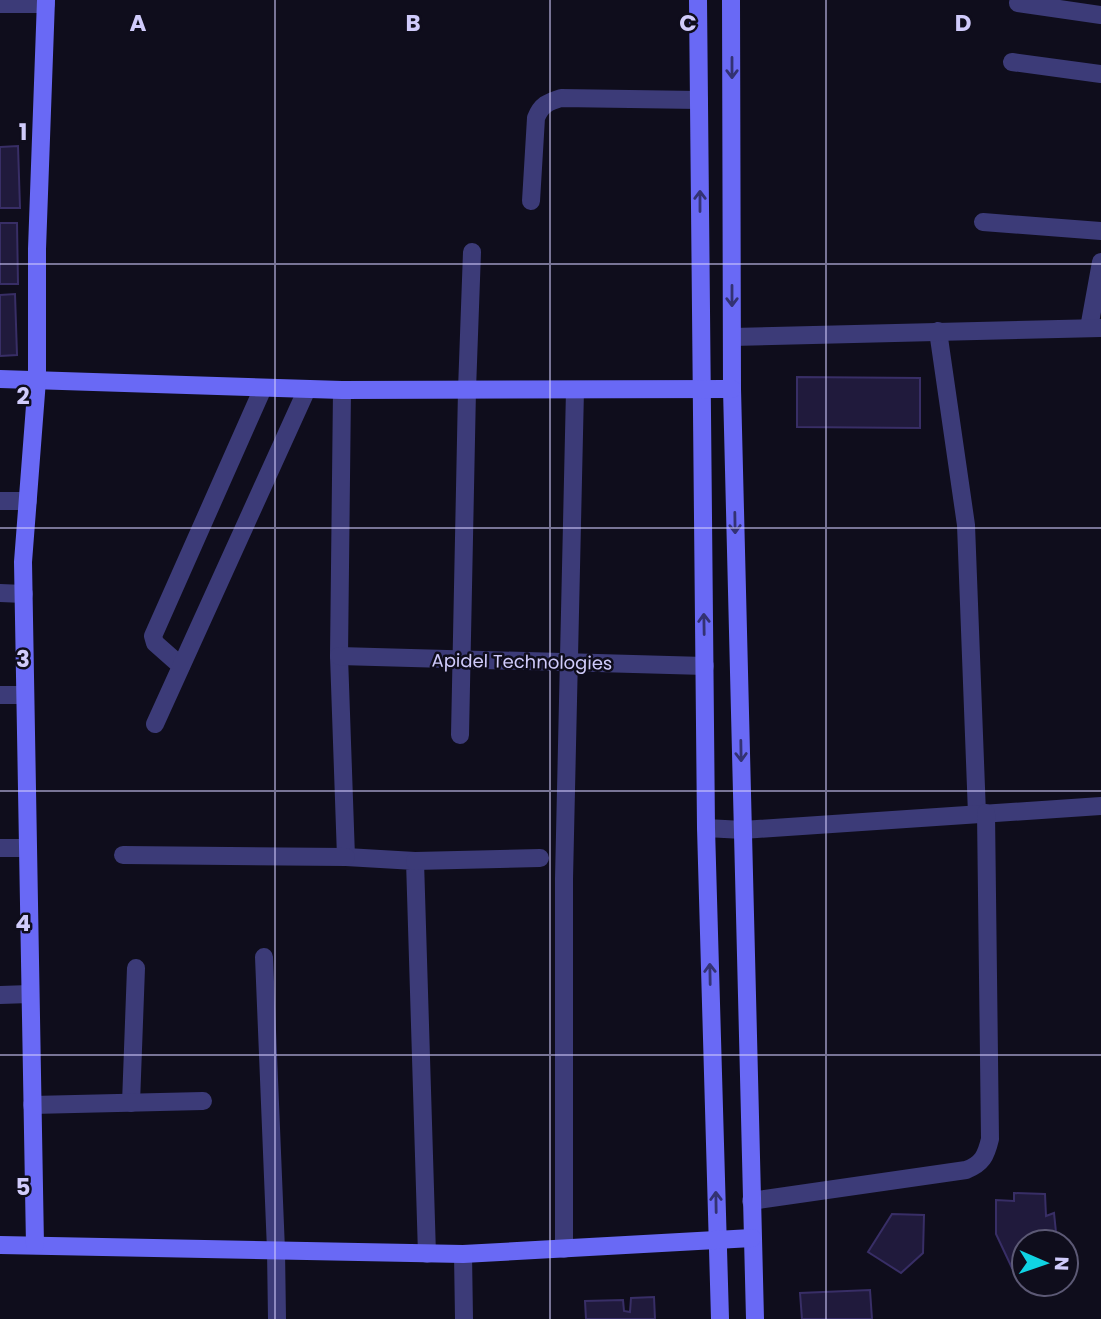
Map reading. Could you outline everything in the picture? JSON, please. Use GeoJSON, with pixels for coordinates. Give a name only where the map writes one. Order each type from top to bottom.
{"type":"FeatureCollection","features":[{"type":"Feature","properties":{"kind":"street"},"geometry":{"type":"LineString","coordinates":[[698,0],[706,828],[720,1319]]}},
{"type":"Feature","properties":{"kind":"street"},"geometry":{"type":"LineString","coordinates":[[732,0],[732,389],[755,1319]]}},
{"type":"Feature","properties":{"kind":"street"},"geometry":{"type":"LineString","coordinates":[[0,4],[46,2],[37,249],[37,380],[23,562],[35,1245]]}},
{"type":"Feature","properties":{"kind":"street"},"geometry":{"type":"LineString","coordinates":[[1017,3],[1101,15]]}},
{"type":"Feature","properties":{"kind":"street"},"geometry":{"type":"LineString","coordinates":[[1012,62],[1101,74]]}},
{"type":"Feature","properties":{"kind":"street"},"geometry":{"type":"LineString","coordinates":[[531,201],[536,118],[540,108],[550,101],[561,98],[699,100]]}},
{"type":"Feature","properties":{"kind":"street"},"geometry":{"type":"LineString","coordinates":[[983,222],[1101,231]]}},
{"type":"Feature","properties":{"kind":"street"},"geometry":{"type":"LineString","coordinates":[[460,735],[472,252]]}},
{"type":"Feature","properties":{"kind":"street"},"geometry":{"type":"LineString","coordinates":[[732,337],[1095,328],[1101,262]]}},
{"type":"Feature","properties":{"kind":"street"},"geometry":{"type":"LineString","coordinates":[[751,1201],[966,1170],[979,1165],[987,1153],[990,1126],[981,813],[966,524],[938,331]]}},
{"type":"Feature","properties":{"kind":"street"},"geometry":{"type":"LineString","coordinates":[[0,379],[342,390],[732,389]]}},
{"type":"Feature","properties":{"kind":"street"},"geometry":{"type":"LineString","coordinates":[[181,666],[155,643],[154,633],[263,388]]}},
{"type":"Feature","properties":{"kind":"street"},"geometry":{"type":"LineString","coordinates":[[155,724],[307,389]]}},
{"type":"Feature","properties":{"kind":"street"},"geometry":{"type":"LineString","coordinates":[[342,390],[340,656],[346,857]]}},
{"type":"Feature","properties":{"kind":"street"},"geometry":{"type":"LineString","coordinates":[[564,1249],[564,879],[575,390]]}},
{"type":"Feature","properties":{"kind":"street"},"geometry":{"type":"LineString","coordinates":[[0,501],[28,501]]}},
{"type":"Feature","properties":{"kind":"street"},"geometry":{"type":"LineString","coordinates":[[0,593],[24,594]]}},
{"type":"Feature","properties":{"kind":"street","name":"Apidel Technologies"},"geometry":{"type":"LineString","coordinates":[[340,656],[705,666]]}},
{"type":"Feature","properties":{"kind":"street"},"geometry":{"type":"LineString","coordinates":[[0,695],[25,695]]}},
{"type":"Feature","properties":{"kind":"street"},"geometry":{"type":"LineString","coordinates":[[706,828],[743,830],[1101,806]]}},
{"type":"Feature","properties":{"kind":"street"},"geometry":{"type":"LineString","coordinates":[[0,848],[28,848]]}},
{"type":"Feature","properties":{"kind":"street"},"geometry":{"type":"LineString","coordinates":[[123,855],[346,857],[415,861],[540,858]]}},
{"type":"Feature","properties":{"kind":"street"},"geometry":{"type":"LineString","coordinates":[[415,861],[427,1254]]}},
{"type":"Feature","properties":{"kind":"street"},"geometry":{"type":"LineString","coordinates":[[264,957],[277,1319]]}},
{"type":"Feature","properties":{"kind":"street"},"geometry":{"type":"LineString","coordinates":[[131,1103],[136,968]]}},
{"type":"Feature","properties":{"kind":"street"},"geometry":{"type":"LineString","coordinates":[[0,995],[30,994]]}},
{"type":"Feature","properties":{"kind":"street"},"geometry":{"type":"LineString","coordinates":[[32,1105],[203,1101]]}},
{"type":"Feature","properties":{"kind":"street"},"geometry":{"type":"LineString","coordinates":[[0,1245],[463,1254],[752,1238]]}},
{"type":"Feature","properties":{"kind":"street"},"geometry":{"type":"LineString","coordinates":[[463,1254],[464,1319]]}},
{"type":"Feature","properties":{"kind":"building"},"geometry":{"type":"Polygon","coordinates":[[[18,146],[20,208],[0,208],[0,147],[18,146]]]}},
{"type":"Feature","properties":{"kind":"building"},"geometry":{"type":"Polygon","coordinates":[[[0,223],[17,223],[18,284],[0,284],[0,223]]]}},
{"type":"Feature","properties":{"kind":"building"},"geometry":{"type":"Polygon","coordinates":[[[15,294],[17,355],[0,356],[0,295],[15,294]]]}},
{"type":"Feature","properties":{"kind":"building"},"geometry":{"type":"Polygon","coordinates":[[[797,377],[920,378],[920,428],[797,427],[797,377]]]}},
{"type":"Feature","properties":{"kind":"building"},"geometry":{"type":"Polygon","coordinates":[[[1014,1193],[1045,1194],[1046,1216],[1054,1213],[1056,1228],[1010,1228],[1010,1264],[996,1234],[996,1200],[1014,1201],[1014,1193]]]}},
{"type":"Feature","properties":{"kind":"building"},"geometry":{"type":"Polygon","coordinates":[[[892,1214],[924,1215],[923,1253],[901,1273],[868,1252],[892,1214]]]}},
{"type":"Feature","properties":{"kind":"building"},"geometry":{"type":"Polygon","coordinates":[[[870,1290],[872,1319],[802,1319],[800,1293],[870,1290]]]}},
{"type":"Feature","properties":{"kind":"building"},"geometry":{"type":"Polygon","coordinates":[[[654,1297],[655,1319],[586,1319],[585,1301],[623,1300],[624,1311],[630,1312],[631,1298],[654,1297]]]}}]}
